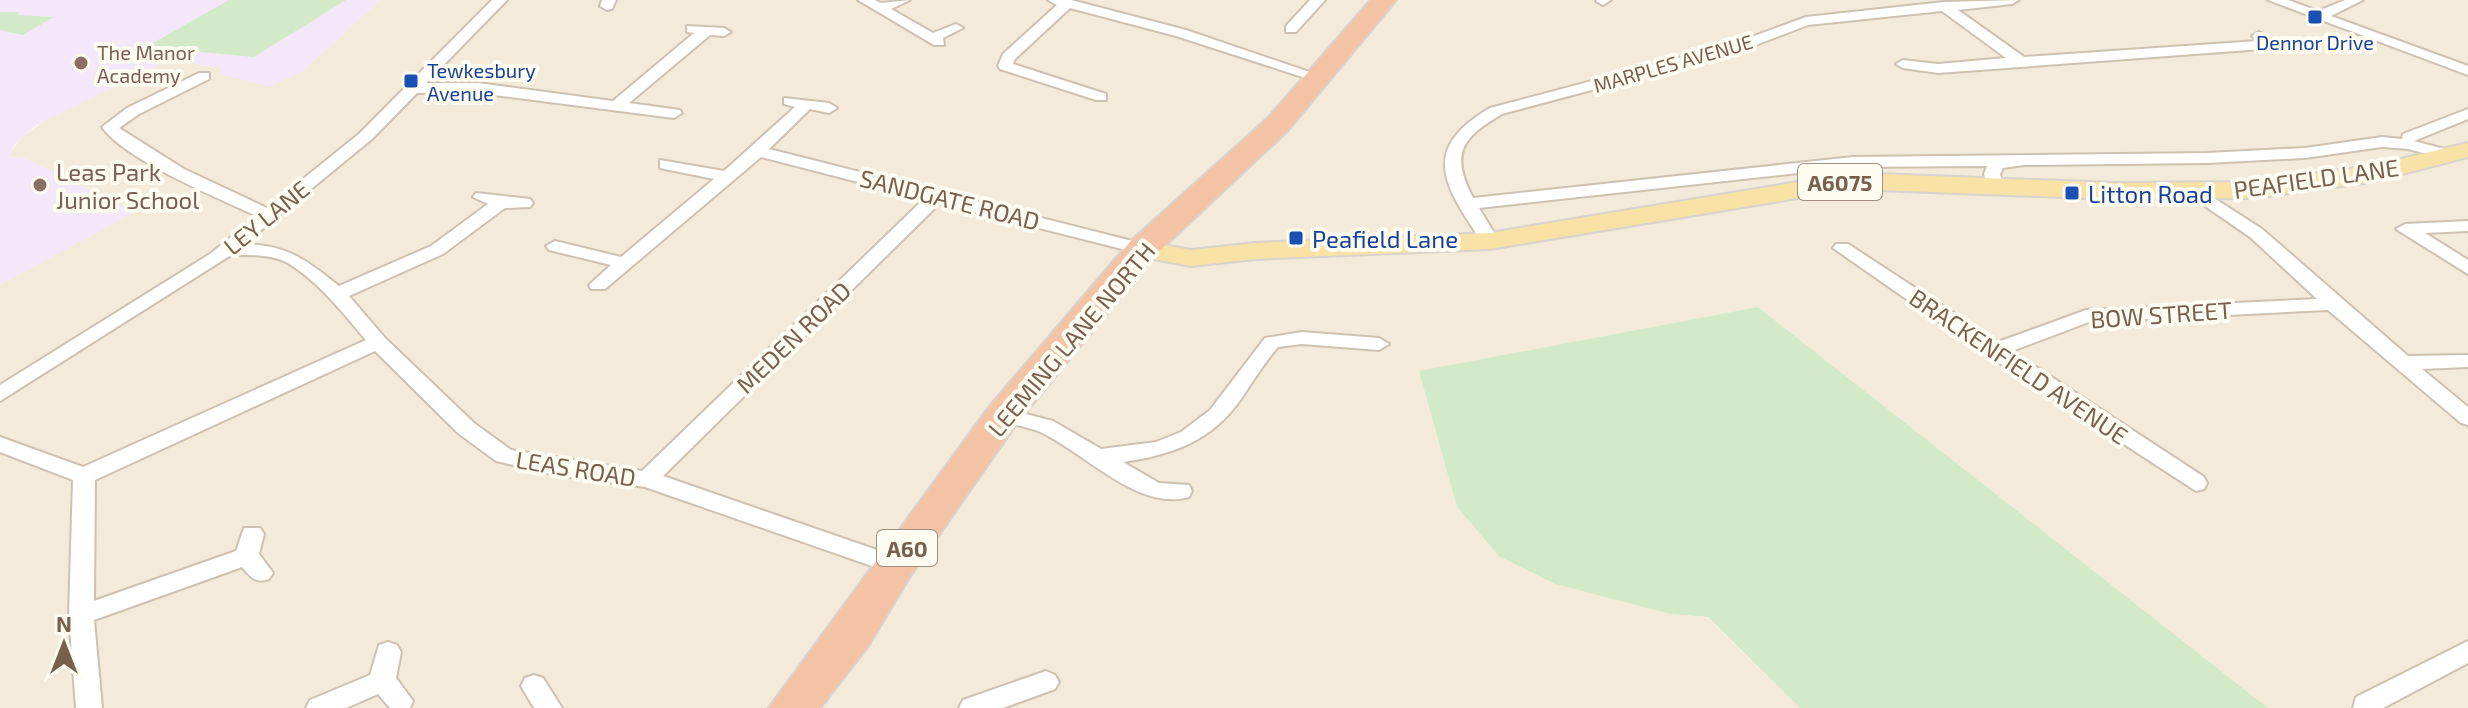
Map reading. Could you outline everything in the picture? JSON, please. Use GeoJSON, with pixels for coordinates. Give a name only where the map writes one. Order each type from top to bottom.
{"type":"FeatureCollection","features":[{"type":"Feature","properties":{"kind":"highway","name":"LEEMING LANE NORTH"},"geometry":{"type":"LineString","coordinates":[[793,708],[852,633],[895,565],[1003,415],[1142,249],[1278,124],[1384,0]]}},
{"type":"Feature","properties":{"kind":"main road","name":"PEAFIELD LANE"},"geometry":{"type":"LineString","coordinates":[[1142,249],[1183,258],[1255,251],[1411,247],[1490,241],[1593,226],[1817,184],[1883,180],[2195,191],[2253,190],[2319,182],[2459,153]]}},
{"type":"Feature","properties":{"kind":"street","name":"LEY LANE"},"geometry":{"type":"LineString","coordinates":[[0,394],[228,249],[366,136],[500,0]]}},
{"type":"Feature","properties":{"kind":"street"},"geometry":{"type":"LineString","coordinates":[[865,0],[935,40],[956,28]]}},
{"type":"Feature","properties":{"kind":"street"},"geometry":{"type":"LineString","coordinates":[[879,9],[903,0]]}},
{"type":"Feature","properties":{"kind":"street"},"geometry":{"type":"LineString","coordinates":[[1291,29],[1318,0]]}},
{"type":"Feature","properties":{"kind":"street","name":"MARPLES AVENUE"},"geometry":{"type":"LineString","coordinates":[[1490,241],[1455,181],[1450,155],[1461,132],[1477,120],[1521,103],[1740,46],[1841,8],[1944,6],[2012,0]]}},
{"type":"Feature","properties":{"kind":"street"},"geometry":{"type":"LineString","coordinates":[[2275,0],[2468,71]]}},
{"type":"Feature","properties":{"kind":"street"},"geometry":{"type":"LineString","coordinates":[[2319,16],[2356,0]]}},
{"type":"Feature","properties":{"kind":"street"},"geometry":{"type":"LineString","coordinates":[[1101,97],[1079,97],[1005,66],[1008,57],[1060,2],[1181,33],[1320,78]]}},
{"type":"Feature","properties":{"kind":"street"},"geometry":{"type":"LineString","coordinates":[[1944,6],[2018,60]]}},
{"type":"Feature","properties":{"kind":"street"},"geometry":{"type":"LineString","coordinates":[[688,29],[724,32]]}},
{"type":"Feature","properties":{"kind":"street"},"geometry":{"type":"LineString","coordinates":[[617,105],[706,31]]}},
{"type":"Feature","properties":{"kind":"street"},"geometry":{"type":"LineString","coordinates":[[1903,64],[1944,70],[2018,60],[2042,63],[2276,44],[2259,36]]}},
{"type":"Feature","properties":{"kind":"street"},"geometry":{"type":"LineString","coordinates":[[204,76],[133,111],[110,127],[115,134],[178,173],[268,215]]}},
{"type":"Feature","properties":{"kind":"street"},"geometry":{"type":"LineString","coordinates":[[413,88],[478,88],[674,113]]}},
{"type":"Feature","properties":{"kind":"street"},"geometry":{"type":"LineString","coordinates":[[598,285],[758,151],[798,102],[829,108]]}},
{"type":"Feature","properties":{"kind":"street"},"geometry":{"type":"LineString","coordinates":[[2409,137],[2468,114]]}},
{"type":"Feature","properties":{"kind":"street"},"geometry":{"type":"LineString","coordinates":[[1469,204],[1853,162],[2220,157],[2305,153],[2382,142],[2459,153]]}},
{"type":"Feature","properties":{"kind":"street","name":"SANDGATE ROAD"},"geometry":{"type":"LineString","coordinates":[[758,151],[1142,249]]}},
{"type":"Feature","properties":{"kind":"street"},"geometry":{"type":"LineString","coordinates":[[1995,185],[1992,174],[1996,164],[2012,161]]}},
{"type":"Feature","properties":{"kind":"street"},"geometry":{"type":"LineString","coordinates":[[666,164],[727,177]]}},
{"type":"Feature","properties":{"kind":"street"},"geometry":{"type":"LineString","coordinates":[[2195,191],[2256,233],[2333,304],[2468,418]]}},
{"type":"Feature","properties":{"kind":"street","name":"MEDEN ROAD"},"geometry":{"type":"LineString","coordinates":[[647,479],[938,195]]}},
{"type":"Feature","properties":{"kind":"street"},"geometry":{"type":"LineString","coordinates":[[482,197],[501,203],[524,203]]}},
{"type":"Feature","properties":{"kind":"street"},"geometry":{"type":"LineString","coordinates":[[337,294],[437,250],[501,203]]}},
{"type":"Feature","properties":{"kind":"street"},"geometry":{"type":"LineString","coordinates":[[2468,226],[2405,229],[2468,268]]}},
{"type":"Feature","properties":{"kind":"street"},"geometry":{"type":"LineString","coordinates":[[555,246],[620,268]]}},
{"type":"Feature","properties":{"kind":"street","name":"BRACKENFIELD AVENUE"},"geometry":{"type":"LineString","coordinates":[[1842,248],[2196,483]]}},
{"type":"Feature","properties":{"kind":"street","name":"LEAS ROAD"},"geometry":{"type":"LineString","coordinates":[[228,249],[261,250],[293,258],[337,294],[378,342],[466,428],[504,456],[555,467],[647,479],[895,565]]}},
{"type":"Feature","properties":{"kind":"street"},"geometry":{"type":"LineString","coordinates":[[620,268],[627,288]]}},
{"type":"Feature","properties":{"kind":"street","name":"BOW STREET"},"geometry":{"type":"LineString","coordinates":[[1994,351],[2086,316],[2333,304]]}},
{"type":"Feature","properties":{"kind":"street"},"geometry":{"type":"LineString","coordinates":[[1099,457],[1164,449],[1202,431],[1230,400],[1272,342],[1302,338],[1379,344]]}},
{"type":"Feature","properties":{"kind":"street"},"geometry":{"type":"LineString","coordinates":[[0,444],[84,476],[378,342]]}},
{"type":"Feature","properties":{"kind":"street"},"geometry":{"type":"LineString","coordinates":[[2404,363],[2468,361]]}},
{"type":"Feature","properties":{"kind":"street"},"geometry":{"type":"LineString","coordinates":[[1003,415],[1045,426],[1155,491],[1181,491]]}},
{"type":"Feature","properties":{"kind":"street"},"geometry":{"type":"LineString","coordinates":[[84,476],[81,615],[89,708]]}},
{"type":"Feature","properties":{"kind":"street"},"geometry":{"type":"LineString","coordinates":[[81,615],[253,554]]}},
{"type":"Feature","properties":{"kind":"street"},"geometry":{"type":"LineString","coordinates":[[2365,705],[2468,651]]}},
{"type":"Feature","properties":{"kind":"street"},"geometry":{"type":"LineString","coordinates":[[319,708],[391,691],[388,652]]}},
{"type":"Feature","properties":{"kind":"street"},"geometry":{"type":"LineString","coordinates":[[972,708],[1046,682]]}},
{"type":"Feature","properties":{"kind":"shaded area","name":"The Manor Academy"},"geometry":{"type":"Polygon","coordinates":[[[0,0],[380,0],[302,72],[269,87],[223,75],[221,68],[172,59],[35,126],[14,145],[9,156],[25,158],[135,212],[0,285],[0,0]]]}},
{"type":"Feature","properties":{"kind":"shaded area"},"geometry":{"type":"Polygon","coordinates":[[[380,0],[2468,0],[2468,708],[2268,708],[1758,307],[1419,372],[1500,557],[1555,584],[1670,614],[1707,617],[1800,708],[0,708],[0,285],[134,212],[25,158],[8,156],[22,137],[50,117],[172,59],[222,68],[302,72],[380,0]]]}},
{"type":"Feature","properties":{"kind":"green space"},"geometry":{"type":"Polygon","coordinates":[[[229,0],[346,0],[254,57],[146,47],[229,0]]]}},
{"type":"Feature","properties":{"kind":"green space"},"geometry":{"type":"Polygon","coordinates":[[[0,12],[54,17],[23,35],[0,30],[0,12]]]}},
{"type":"Feature","properties":{"kind":"green space"},"geometry":{"type":"Polygon","coordinates":[[[1758,307],[2268,708],[1800,708],[1708,617],[1670,614],[1555,584],[1500,557],[1457,507],[1419,371],[1758,307]]]}},
{"type":"Feature","properties":{"kind":"place","name":"Dennor Drive"},"geometry":{"type":"Point","coordinates":[2315,17]}},
{"type":"Feature","properties":{"kind":"place","name":"The Manor Academy"},"geometry":{"type":"Point","coordinates":[81,63]}},
{"type":"Feature","properties":{"kind":"place","name":"Tewkesbury Avenue"},"geometry":{"type":"Point","coordinates":[411,81]}},
{"type":"Feature","properties":{"kind":"place","name":"Leas Park Junior School"},"geometry":{"type":"Point","coordinates":[40,185]}},
{"type":"Feature","properties":{"kind":"place","name":"Litton Road"},"geometry":{"type":"Point","coordinates":[2072,193]}},
{"type":"Feature","properties":{"kind":"place","name":"Peafield Lane"},"geometry":{"type":"Point","coordinates":[1296,238]}}]}
